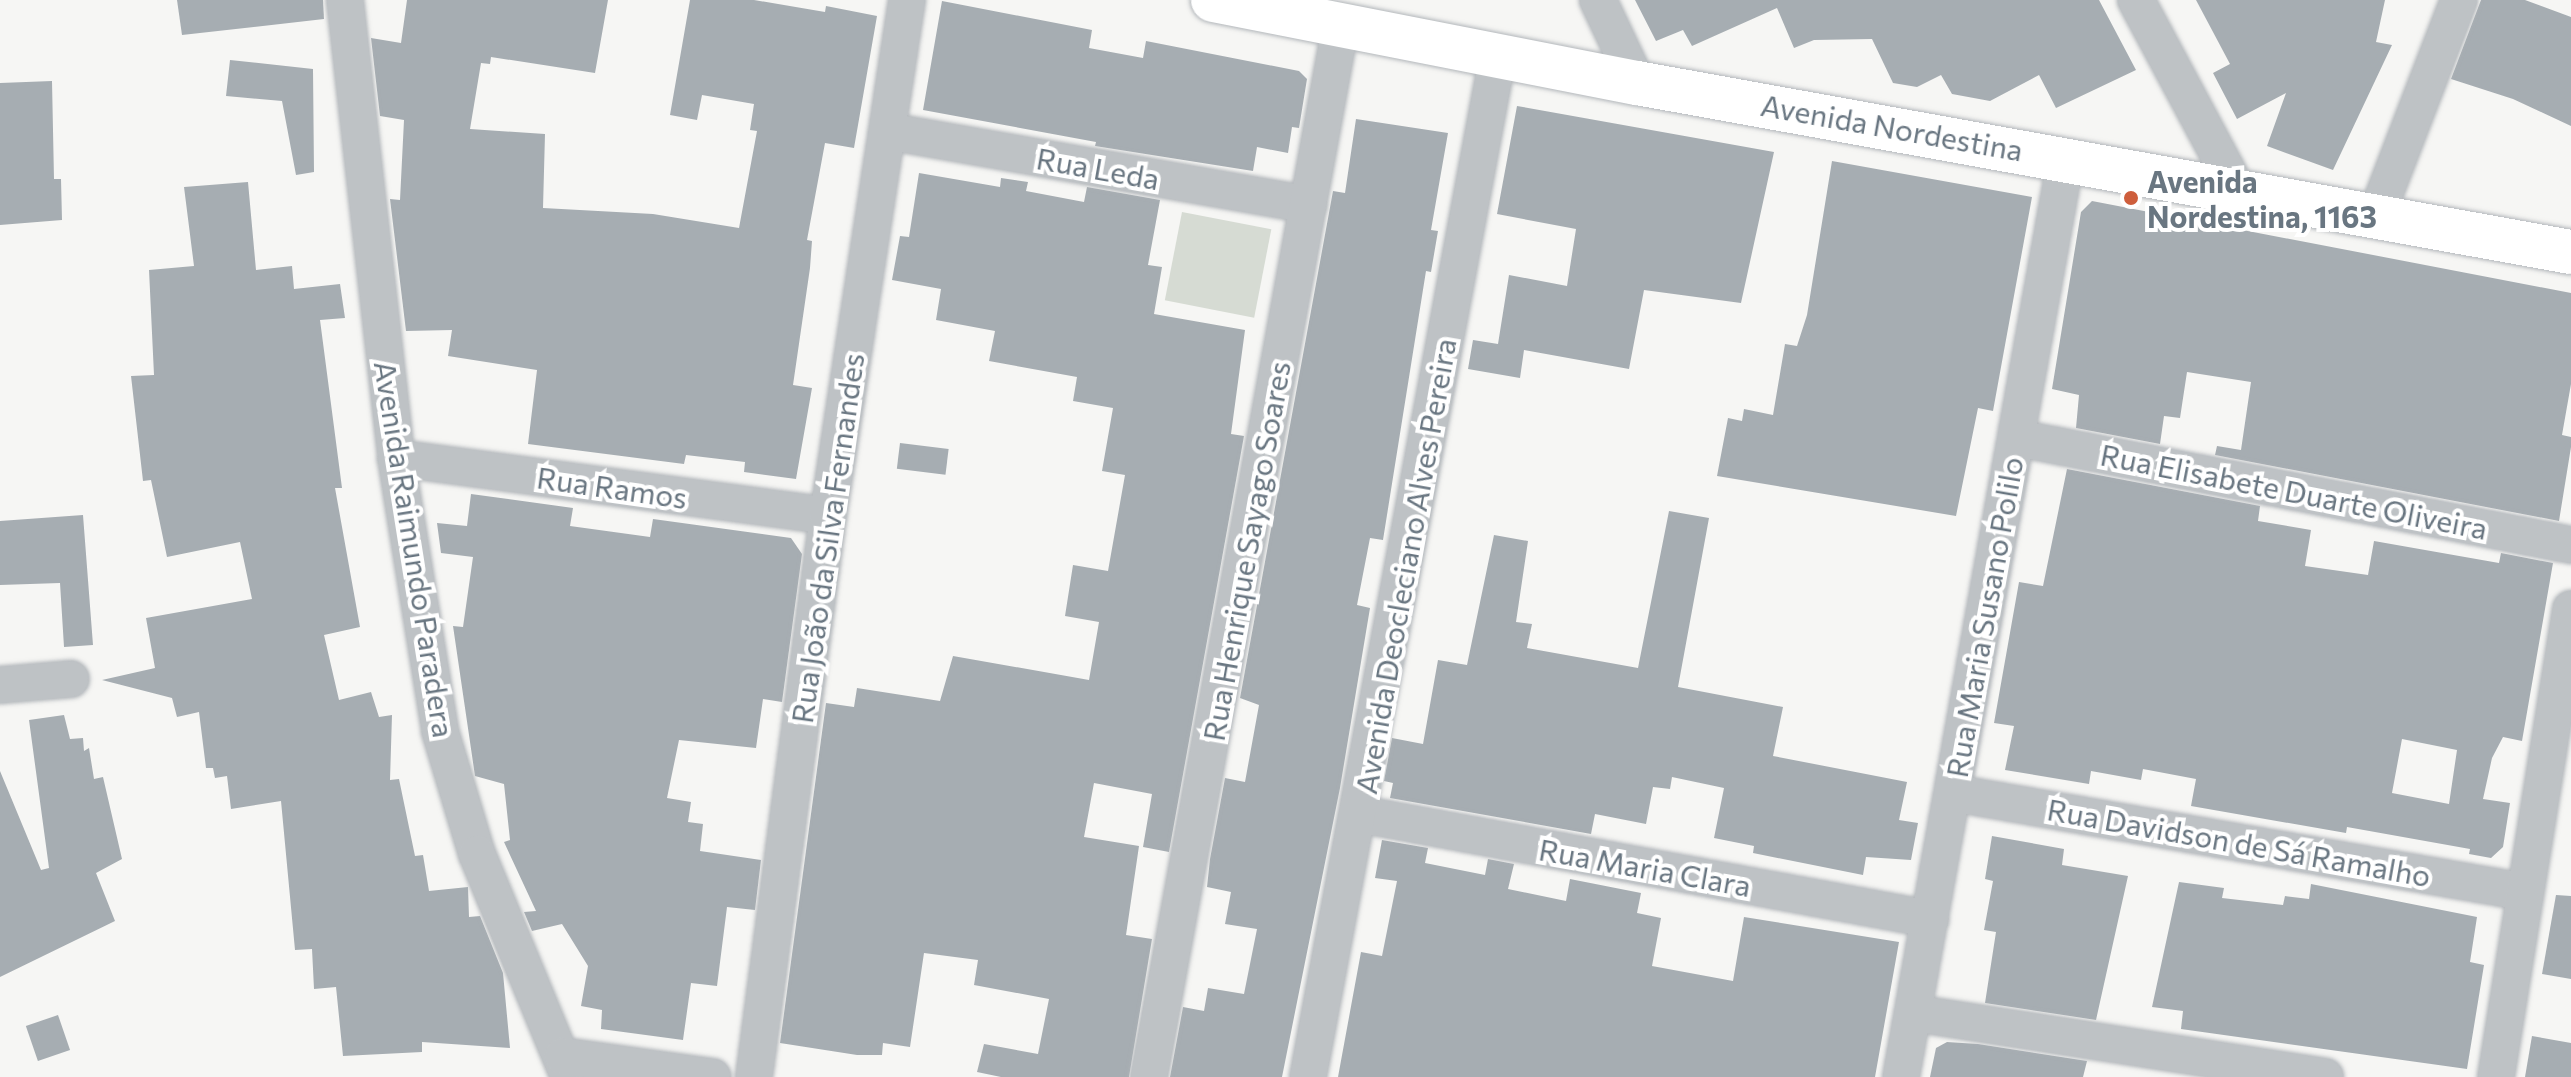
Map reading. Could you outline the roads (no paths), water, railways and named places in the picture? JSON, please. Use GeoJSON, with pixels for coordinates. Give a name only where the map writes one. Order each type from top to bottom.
{"type":"FeatureCollection","features":[{"type":"Feature","properties":{"kind":"main road","name":"Avenida Nordestina"},"geometry":{"type":"LineString","coordinates":[[1213,0],[1637,83],[2066,158],[2571,252]]}},
{"type":"Feature","properties":{"kind":"street","name":"Avenida Raimundo Paradera"},"geometry":{"type":"LineString","coordinates":[[345,0],[396,458],[440,731],[456,791],[566,1066]]}},
{"type":"Feature","properties":{"kind":"street","name":"Rua João da Silva Fernandes"},"geometry":{"type":"LineString","coordinates":[[754,1077],[828,516],[907,0]]}},
{"type":"Feature","properties":{"kind":"street"},"geometry":{"type":"LineString","coordinates":[[1598,0],[1637,83]]}},
{"type":"Feature","properties":{"kind":"street"},"geometry":{"type":"LineString","coordinates":[[2136,0],[2237,189]]}},
{"type":"Feature","properties":{"kind":"street"},"geometry":{"type":"LineString","coordinates":[[2376,216],[2459,0]]}},
{"type":"Feature","properties":{"kind":"street","name":"Rua Henrique Sayago Soares"},"geometry":{"type":"LineString","coordinates":[[1149,1077],[1341,24]]}},
{"type":"Feature","properties":{"kind":"street","name":"Avenida Deocleciano Alves Pereira"},"geometry":{"type":"LineString","coordinates":[[1308,1077],[1498,55]]}},
{"type":"Feature","properties":{"kind":"street","name":"Rua Leda"},"geometry":{"type":"LineString","coordinates":[[887,131],[1309,205]]}},
{"type":"Feature","properties":{"kind":"street","name":"Rua Maria Susano Polilo"},"geometry":{"type":"LineString","coordinates":[[1901,1077],[2066,158]]}},
{"type":"Feature","properties":{"kind":"street","name":"Rua Elisabete Duarte Oliveira"},"geometry":{"type":"LineString","coordinates":[[2017,438],[2571,545]]}},
{"type":"Feature","properties":{"kind":"street","name":"Rua Ramos"},"geometry":{"type":"LineString","coordinates":[[396,458],[828,516]]}},
{"type":"Feature","properties":{"kind":"street"},"geometry":{"type":"LineString","coordinates":[[2496,1077],[2571,609]]}},
{"type":"Feature","properties":{"kind":"street"},"geometry":{"type":"LineString","coordinates":[[0,685],[71,679]]}},
{"type":"Feature","properties":{"kind":"street","name":"Rua Davidson de Sá Ramalho"},"geometry":{"type":"LineString","coordinates":[[1953,793],[2525,892]]}},
{"type":"Feature","properties":{"kind":"street","name":"Rua Maria Clara"},"geometry":{"type":"LineString","coordinates":[[1359,814],[1930,919]]}},
{"type":"Feature","properties":{"kind":"street"},"geometry":{"type":"LineString","coordinates":[[1913,1013],[2325,1077]]}},
{"type":"Feature","properties":{"kind":"street"},"geometry":{"type":"LineString","coordinates":[[566,1066],[713,1077]]}},
{"type":"Feature","properties":{"kind":"place","name":"Avenida Nordestina, 1163"},"geometry":{"type":"Point","coordinates":[2131,198]}}]}
